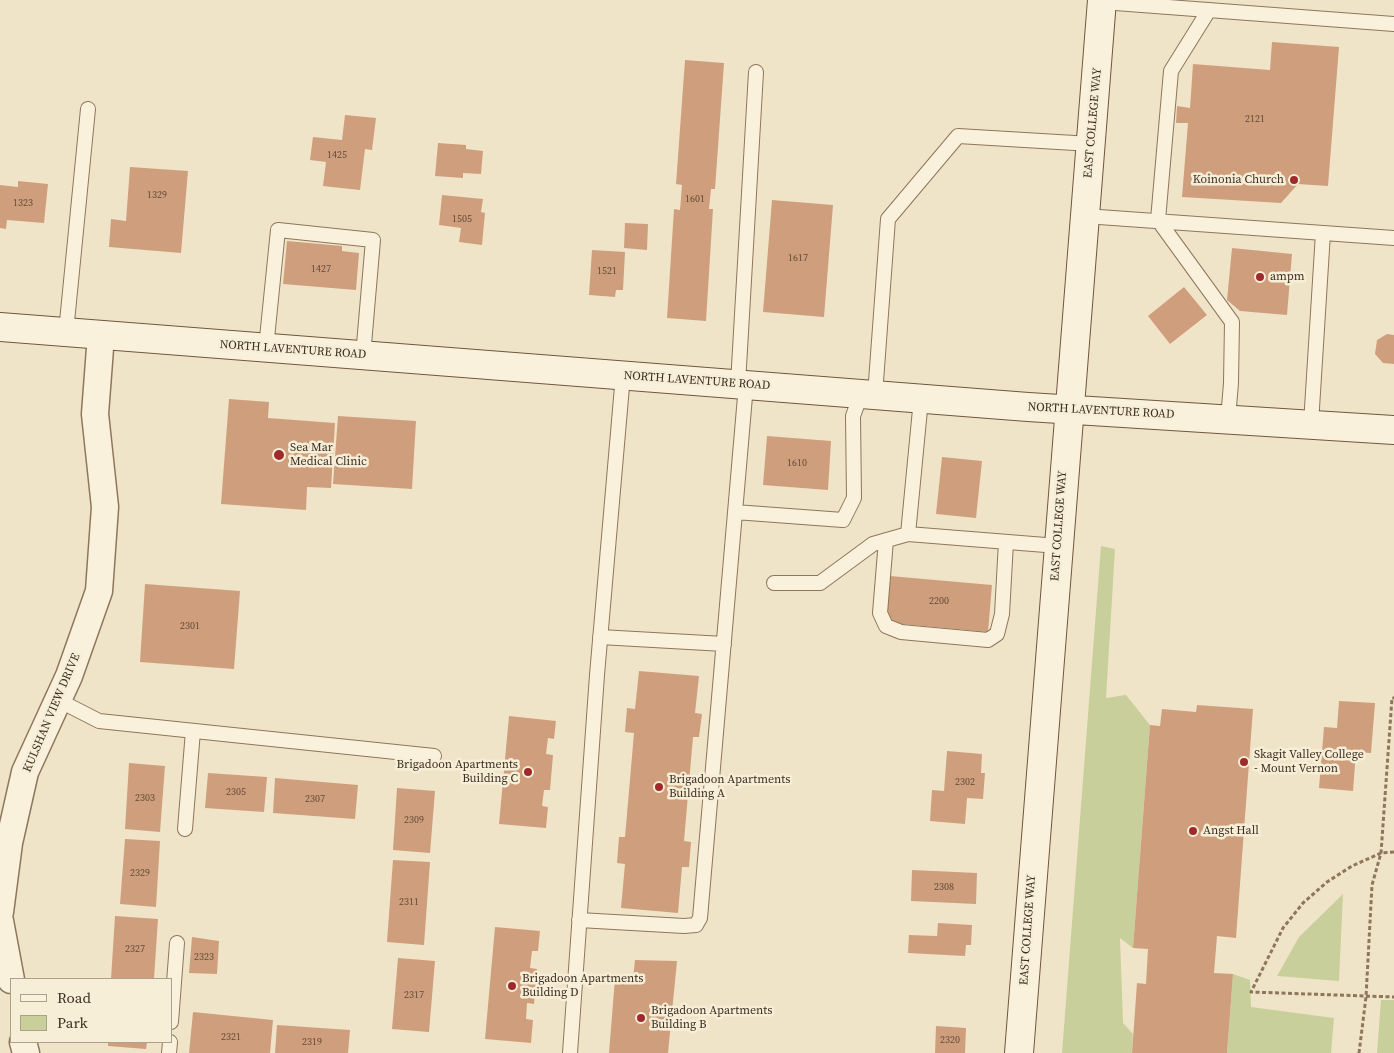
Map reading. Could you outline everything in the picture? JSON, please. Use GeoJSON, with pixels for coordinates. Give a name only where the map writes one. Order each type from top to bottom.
{"type":"FeatureCollection","features":[{"type":"Feature","properties":{"kind":"street","name":"EAST COLLEGE WAY"},"geometry":{"type":"LineString","coordinates":[[1018,1053],[1102,1]]}},
{"type":"Feature","properties":{"kind":"street","name":"NORTH LAVENTURE ROAD"},"geometry":{"type":"LineString","coordinates":[[0,327],[742,385],[1394,430]]}},
{"type":"Feature","properties":{"kind":"street","name":"KULSHAN VIEW DRIVE"},"geometry":{"type":"LineString","coordinates":[[0,912],[9,843],[25,772],[69,676],[99,591],[105,507],[95,414],[101,335]]}},
{"type":"Feature","properties":{"kind":"street"},"geometry":{"type":"LineString","coordinates":[[0,921],[11,978]]}},
{"type":"Feature","properties":{"kind":"lane"},"geometry":{"type":"LineString","coordinates":[[1102,1],[1209,10],[1241,6],[1394,24]]}},
{"type":"Feature","properties":{"kind":"lane"},"geometry":{"type":"LineString","coordinates":[[1209,10],[1171,71],[1158,220],[1232,322],[1231,383],[1228,419]]}},
{"type":"Feature","properties":{"kind":"lane"},"geometry":{"type":"LineString","coordinates":[[579,920],[684,926],[696,925],[700,918],[736,512],[756,72]]}},
{"type":"Feature","properties":{"kind":"lane"},"geometry":{"type":"LineString","coordinates":[[66,332],[88,109]]}},
{"type":"Feature","properties":{"kind":"lane"},"geometry":{"type":"LineString","coordinates":[[736,512],[843,520],[854,498],[853,416],[868,394],[888,219],[958,136],[1091,144]]}},
{"type":"Feature","properties":{"kind":"lane"},"geometry":{"type":"LineString","coordinates":[[1085,216],[1394,238]]}},
{"type":"Feature","properties":{"kind":"lane"},"geometry":{"type":"LineString","coordinates":[[266,348],[278,230],[373,240],[363,356]]}},
{"type":"Feature","properties":{"kind":"lane"},"geometry":{"type":"LineString","coordinates":[[1311,424],[1323,233]]}},
{"type":"Feature","properties":{"kind":"lane"},"geometry":{"type":"LineString","coordinates":[[570,1053],[600,637],[623,375]]}},
{"type":"Feature","properties":{"kind":"lane"},"geometry":{"type":"LineString","coordinates":[[908,534],[921,398]]}},
{"type":"Feature","properties":{"kind":"lane"},"geometry":{"type":"LineString","coordinates":[[774,583],[820,584],[873,544],[908,534],[1058,546]]}},
{"type":"Feature","properties":{"kind":"lane"},"geometry":{"type":"LineString","coordinates":[[886,540],[880,612],[886,626],[901,632],[988,640],[997,634],[1000,627],[1006,542]]}},
{"type":"Feature","properties":{"kind":"lane"},"geometry":{"type":"LineString","coordinates":[[600,637],[724,644]]}},
{"type":"Feature","properties":{"kind":"lane"},"geometry":{"type":"LineString","coordinates":[[58,700],[99,721],[434,756]]}},
{"type":"Feature","properties":{"kind":"lane"},"geometry":{"type":"LineString","coordinates":[[185,829],[193,731]]}},
{"type":"Feature","properties":{"kind":"lane"},"geometry":{"type":"LineString","coordinates":[[172,1009],[177,943]]}},
{"type":"Feature","properties":{"kind":"path"},"geometry":{"type":"LineString","coordinates":[[1359,1053],[1366,998],[1372,885],[1381,852],[1390,750],[1392,698],[1394,698]]}},
{"type":"Feature","properties":{"kind":"path"},"geometry":{"type":"LineString","coordinates":[[1390,750],[1394,747]]}},
{"type":"Feature","properties":{"kind":"path"},"geometry":{"type":"LineString","coordinates":[[1394,852],[1381,852],[1352,866],[1327,882],[1303,903],[1283,928],[1251,992],[1366,998],[1394,997]]}},
{"type":"Feature","properties":{"kind":"green space"},"geometry":{"type":"Polygon","coordinates":[[[1101,546],[1115,549],[1106,698],[1126,695],[1150,725],[1133,948],[1120,938],[1123,1023],[1133,1034],[1132,1053],[1062,1053],[1101,546]]]}},
{"type":"Feature","properties":{"kind":"green space"},"geometry":{"type":"Polygon","coordinates":[[[1343,894],[1339,981],[1277,976],[1299,937],[1343,894]]]}},
{"type":"Feature","properties":{"kind":"green space"},"geometry":{"type":"Polygon","coordinates":[[[1233,974],[1250,980],[1251,1007],[1334,1018],[1331,1053],[1227,1053],[1233,974]]]}},
{"type":"Feature","properties":{"kind":"green space"},"geometry":{"type":"Polygon","coordinates":[[[1381,1000],[1394,1000],[1394,1053],[1377,1053],[1381,1000]]]}},
{"type":"Feature","properties":{"kind":"building"},"geometry":{"type":"Polygon","coordinates":[[[1272,42],[1339,47],[1328,186],[1298,184],[1281,203],[1182,197],[1188,123],[1176,123],[1177,106],[1190,108],[1193,64],[1270,70],[1272,42]]]}},
{"type":"Feature","properties":{"kind":"building"},"geometry":{"type":"Polygon","coordinates":[[[685,60],[724,63],[715,189],[711,189],[709,209],[713,209],[706,321],[667,318],[674,209],[680,210],[682,185],[676,184],[685,60]]]}},
{"type":"Feature","properties":{"kind":"building"},"geometry":{"type":"Polygon","coordinates":[[[345,115],[376,118],[372,150],[365,149],[360,190],[323,186],[326,162],[310,160],[313,137],[342,140],[345,115]]]}},
{"type":"Feature","properties":{"kind":"building"},"geometry":{"type":"Polygon","coordinates":[[[438,143],[466,145],[466,149],[483,151],[481,174],[463,173],[463,178],[435,176],[438,143]]]}},
{"type":"Feature","properties":{"kind":"building"},"geometry":{"type":"Polygon","coordinates":[[[130,167],[188,171],[181,253],[109,247],[111,219],[126,221],[130,167]]]}},
{"type":"Feature","properties":{"kind":"building"},"geometry":{"type":"Polygon","coordinates":[[[18,181],[48,184],[44,223],[7,220],[6,229],[0,228],[0,185],[18,187],[18,181]]]}},
{"type":"Feature","properties":{"kind":"building"},"geometry":{"type":"Polygon","coordinates":[[[442,195],[483,199],[481,212],[485,213],[482,245],[459,242],[461,228],[439,225],[442,195]]]}},
{"type":"Feature","properties":{"kind":"building"},"geometry":{"type":"Polygon","coordinates":[[[772,200],[833,205],[824,317],[763,312],[772,200]]]}},
{"type":"Feature","properties":{"kind":"building"},"geometry":{"type":"Polygon","coordinates":[[[625,223],[648,224],[647,250],[624,248],[625,223]]]}},
{"type":"Feature","properties":{"kind":"building"},"geometry":{"type":"Polygon","coordinates":[[[287,241],[342,246],[342,251],[359,253],[356,290],[283,284],[287,241]]]}},
{"type":"Feature","properties":{"kind":"building","name":"ampm"},"geometry":{"type":"Polygon","coordinates":[[[1232,248],[1292,254],[1287,315],[1240,311],[1227,300],[1232,248]]]}},
{"type":"Feature","properties":{"kind":"building"},"geometry":{"type":"Polygon","coordinates":[[[592,250],[625,252],[623,290],[616,290],[615,297],[589,295],[592,250]]]}},
{"type":"Feature","properties":{"kind":"building"},"geometry":{"type":"Polygon","coordinates":[[[1184,287],[1207,315],[1170,344],[1148,316],[1184,287]]]}},
{"type":"Feature","properties":{"kind":"building"},"geometry":{"type":"Polygon","coordinates":[[[1387,334],[1394,335],[1394,364],[1383,363],[1375,354],[1377,340],[1387,334]]]}},
{"type":"Feature","properties":{"kind":"building","name":"Sea Mar Medical Clinic"},"geometry":{"type":"Polygon","coordinates":[[[229,399],[269,402],[268,418],[335,423],[331,488],[307,487],[306,510],[221,504],[229,399]]]}},
{"type":"Feature","properties":{"kind":"building"},"geometry":{"type":"Polygon","coordinates":[[[338,416],[416,421],[412,489],[333,484],[338,416]]]}},
{"type":"Feature","properties":{"kind":"building"},"geometry":{"type":"Polygon","coordinates":[[[767,436],[831,441],[828,490],[763,485],[767,436]]]}},
{"type":"Feature","properties":{"kind":"building"},"geometry":{"type":"Polygon","coordinates":[[[942,457],[982,461],[976,518],[936,514],[942,457]]]}},
{"type":"Feature","properties":{"kind":"building"},"geometry":{"type":"Polygon","coordinates":[[[890,576],[992,585],[988,632],[891,623],[886,617],[890,576]]]}},
{"type":"Feature","properties":{"kind":"building"},"geometry":{"type":"Polygon","coordinates":[[[145,584],[240,591],[234,669],[140,662],[145,584]]]}},
{"type":"Feature","properties":{"kind":"building","name":"Brigadoon Apartments Building A"},"geometry":{"type":"Polygon","coordinates":[[[639,671],[699,676],[695,713],[702,714],[699,737],[693,737],[684,841],[691,842],[689,867],[682,867],[678,913],[621,908],[625,864],[617,863],[619,837],[625,837],[634,733],[625,732],[627,708],[635,709],[639,671]]]}},
{"type":"Feature","properties":{"kind":"building"},"geometry":{"type":"Polygon","coordinates":[[[1339,701],[1375,703],[1371,753],[1356,752],[1353,791],[1319,788],[1324,727],[1337,728],[1339,701]]]}},
{"type":"Feature","properties":{"kind":"building","name":"Angst Hall"},"geometry":{"type":"Polygon","coordinates":[[[1197,705],[1253,709],[1236,938],[1217,936],[1214,973],[1233,974],[1227,1053],[1132,1053],[1137,983],[1146,984],[1148,949],[1133,948],[1150,725],[1160,726],[1162,709],[1196,712],[1197,705]]]}},
{"type":"Feature","properties":{"kind":"building","name":"Brigadoon Apartments Building C"},"geometry":{"type":"Polygon","coordinates":[[[509,716],[556,721],[554,739],[548,738],[546,754],[553,755],[550,790],[544,790],[542,806],[548,807],[546,828],[499,824],[509,716]]]}},
{"type":"Feature","properties":{"kind":"building"},"geometry":{"type":"Polygon","coordinates":[[[947,751],[982,754],[981,773],[985,773],[983,799],[967,798],[965,824],[930,821],[932,790],[944,791],[947,751]]]}},
{"type":"Feature","properties":{"kind":"building"},"geometry":{"type":"Polygon","coordinates":[[[129,763],[165,766],[160,832],[125,829],[129,763]]]}},
{"type":"Feature","properties":{"kind":"building"},"geometry":{"type":"Polygon","coordinates":[[[208,773],[267,777],[264,812],[205,808],[208,773]]]}},
{"type":"Feature","properties":{"kind":"building"},"geometry":{"type":"Polygon","coordinates":[[[275,778],[358,785],[355,819],[273,813],[275,778]]]}},
{"type":"Feature","properties":{"kind":"building"},"geometry":{"type":"Polygon","coordinates":[[[397,788],[435,791],[430,853],[393,850],[397,788]]]}},
{"type":"Feature","properties":{"kind":"building"},"geometry":{"type":"Polygon","coordinates":[[[125,839],[160,841],[156,907],[120,904],[125,839]]]}},
{"type":"Feature","properties":{"kind":"building"},"geometry":{"type":"Polygon","coordinates":[[[393,860],[430,862],[424,945],[387,942],[393,860]]]}},
{"type":"Feature","properties":{"kind":"building"},"geometry":{"type":"Polygon","coordinates":[[[912,870],[977,873],[976,904],[911,901],[912,870]]]}},
{"type":"Feature","properties":{"kind":"building"},"geometry":{"type":"Polygon","coordinates":[[[115,916],[158,919],[154,978],[111,978],[115,916]]]}},
{"type":"Feature","properties":{"kind":"building"},"geometry":{"type":"Polygon","coordinates":[[[938,923],[972,925],[971,945],[966,945],[965,956],[908,953],[909,935],[937,936],[938,923]]]}},
{"type":"Feature","properties":{"kind":"building","name":"Brigadoon Apartments Building D"},"geometry":{"type":"Polygon","coordinates":[[[495,927],[540,931],[538,951],[532,951],[530,968],[537,969],[534,1004],[527,1003],[526,1019],[533,1020],[531,1043],[485,1039],[495,927]]]}},
{"type":"Feature","properties":{"kind":"building"},"geometry":{"type":"Polygon","coordinates":[[[192,937],[219,941],[217,974],[189,973],[192,937]]]}},
{"type":"Feature","properties":{"kind":"building"},"geometry":{"type":"Polygon","coordinates":[[[398,958],[435,961],[429,1032],[392,1029],[398,958]]]}},
{"type":"Feature","properties":{"kind":"building","name":"Brigadoon Apartments Building B"},"geometry":{"type":"Polygon","coordinates":[[[635,960],[677,961],[668,1053],[609,1053],[615,978],[633,979],[635,960]]]}},
{"type":"Feature","properties":{"kind":"building"},"geometry":{"type":"Polygon","coordinates":[[[193,1012],[273,1020],[270,1053],[189,1053],[193,1012]]]}},
{"type":"Feature","properties":{"kind":"building"},"geometry":{"type":"Polygon","coordinates":[[[277,1025],[350,1030],[348,1053],[275,1053],[277,1025]]]}},
{"type":"Feature","properties":{"kind":"building"},"geometry":{"type":"Polygon","coordinates":[[[936,1026],[966,1028],[965,1053],[935,1053],[936,1026]]]}},
{"type":"Feature","properties":{"kind":"building"},"geometry":{"type":"Polygon","coordinates":[[[108,1043],[147,1043],[146,1049],[108,1046],[108,1043]]]}},
{"type":"Feature","properties":{"kind":"place","name":"Koinonia Church"},"geometry":{"type":"Point","coordinates":[1294,180]}},
{"type":"Feature","properties":{"kind":"place","name":"ampm"},"geometry":{"type":"Point","coordinates":[1260,277]}},
{"type":"Feature","properties":{"kind":"place","name":"Sea Mar Medical Clinic"},"geometry":{"type":"Point","coordinates":[279,455]}},
{"type":"Feature","properties":{"kind":"place","name":"Skagit Valley College - Mount Vernon"},"geometry":{"type":"Point","coordinates":[1244,762]}},
{"type":"Feature","properties":{"kind":"place","name":"Brigadoon Apartments Building C"},"geometry":{"type":"Point","coordinates":[528,772]}},
{"type":"Feature","properties":{"kind":"place","name":"Brigadoon Apartments Building A"},"geometry":{"type":"Point","coordinates":[659,787]}},
{"type":"Feature","properties":{"kind":"place","name":"Angst Hall"},"geometry":{"type":"Point","coordinates":[1193,831]}},
{"type":"Feature","properties":{"kind":"place","name":"Brigadoon Apartments Building D"},"geometry":{"type":"Point","coordinates":[512,986]}},
{"type":"Feature","properties":{"kind":"place","name":"Brigadoon Apartments Building B"},"geometry":{"type":"Point","coordinates":[641,1018]}}]}
